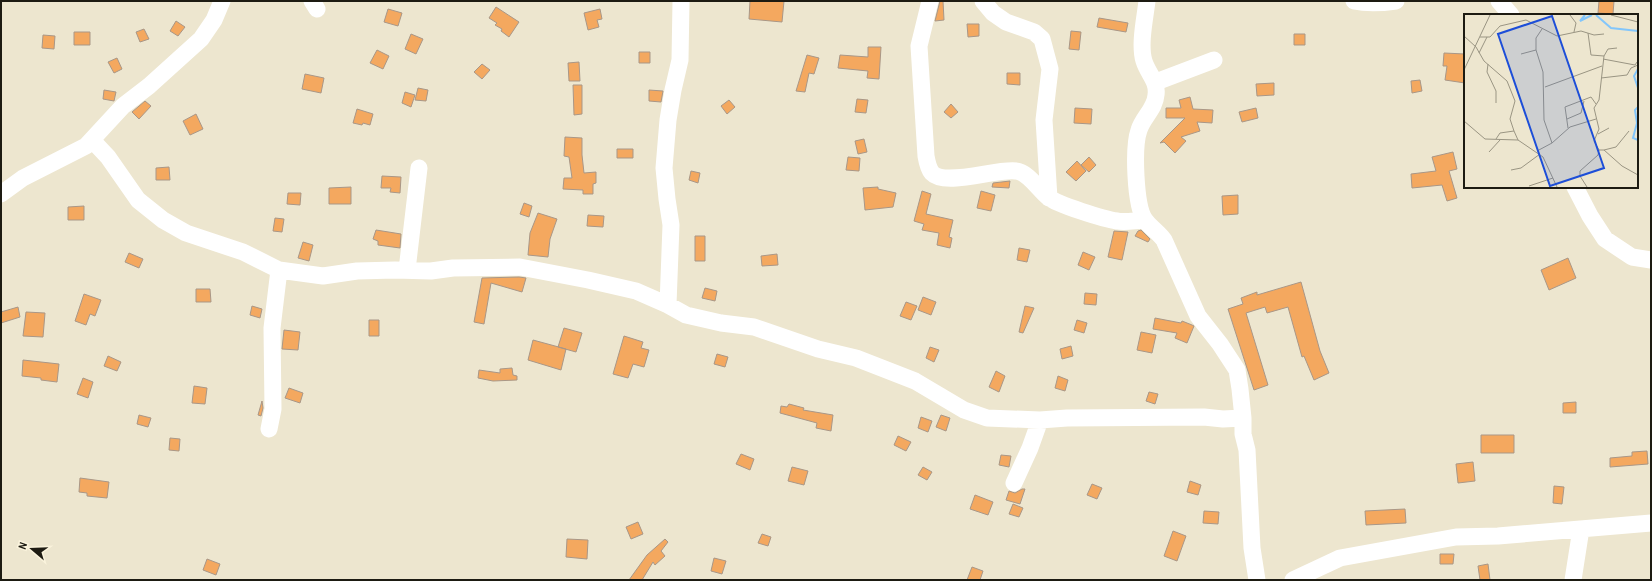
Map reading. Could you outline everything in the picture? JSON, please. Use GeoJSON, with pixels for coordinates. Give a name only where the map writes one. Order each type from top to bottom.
{"type":"FeatureCollection","features":[{"type":"Feature","properties":{"kind":"street"},"geometry":{"type":"LineString","coordinates":[[1,194],[8,182],[75,152],[92,140],[123,106],[149,86],[201,39],[214,20],[222,1]]}},
{"type":"Feature","properties":{"kind":"street"},"geometry":{"type":"LineString","coordinates":[[668,305],[671,225],[664,168],[668,120],[680,60],[681,1]]}},
{"type":"Feature","properties":{"kind":"street"},"geometry":{"type":"LineString","coordinates":[[930,1],[919,46],[926,156],[929,169],[933,174],[942,178],[975,176],[1016,170],[1034,181],[1049,198],[1089,214],[1119,222],[1145,220]]}},
{"type":"Feature","properties":{"kind":"street"},"geometry":{"type":"LineString","coordinates":[[983,1],[993,13],[1006,22],[1034,32],[1042,39],[1050,69],[1044,120],[1049,198]]}},
{"type":"Feature","properties":{"kind":"street"},"geometry":{"type":"LineString","coordinates":[[1147,1],[1143,53],[1144,62],[1156,82],[1156,96],[1154,104],[1139,130],[1137,144],[1137,188],[1141,209],[1145,220],[1159,232],[1164,240],[1198,316],[1220,344],[1237,370],[1243,418],[1243,434],[1247,450],[1252,548],[1257,580]]}},
{"type":"Feature","properties":{"kind":"street"},"geometry":{"type":"LineString","coordinates":[[1354,1],[1362,3],[1380,3],[1396,1]]}},
{"type":"Feature","properties":{"kind":"street"},"geometry":{"type":"LineString","coordinates":[[1499,1],[1510,14]]}},
{"type":"Feature","properties":{"kind":"street"},"geometry":{"type":"LineString","coordinates":[[1156,82],[1214,60]]}},
{"type":"Feature","properties":{"kind":"street"},"geometry":{"type":"LineString","coordinates":[[92,140],[108,157],[138,200],[163,220],[186,233],[243,252],[279,270],[323,276],[357,271],[431,271],[453,268],[520,267],[581,278],[636,291],[668,305],[686,315],[721,323],[754,327],[818,348],[856,358],[915,382],[964,410],[987,418],[1040,420],[1204,417],[1224,419],[1243,418]]}},
{"type":"Feature","properties":{"kind":"street"},"geometry":{"type":"LineString","coordinates":[[407,270],[419,168]]}},
{"type":"Feature","properties":{"kind":"street"},"geometry":{"type":"LineString","coordinates":[[1576,188],[1590,216],[1605,239],[1632,257],[1651,260]]}},
{"type":"Feature","properties":{"kind":"street"},"geometry":{"type":"LineString","coordinates":[[269,429],[273,409],[272,328],[279,270]]}},
{"type":"Feature","properties":{"kind":"street"},"geometry":{"type":"LineString","coordinates":[[1014,483],[1030,448],[1040,420]]}},
{"type":"Feature","properties":{"kind":"street"},"geometry":{"type":"LineString","coordinates":[[1301,578],[1340,558],[1448,538],[1651,523]]}},
{"type":"Feature","properties":{"kind":"street"},"geometry":{"type":"LineString","coordinates":[[1573,580],[1581,529]]}},
{"type":"Feature","properties":{"kind":"building"},"geometry":{"type":"Polygon","coordinates":[[[750,1],[784,1],[782,22],[749,19],[750,1]]]}},
{"type":"Feature","properties":{"kind":"building"},"geometry":{"type":"Polygon","coordinates":[[[940,1],[943,1],[944,20],[935,21],[940,1]]]}},
{"type":"Feature","properties":{"kind":"building"},"geometry":{"type":"Polygon","coordinates":[[[1599,1],[1614,1],[1613,14],[1598,13],[1599,1]]]}},
{"type":"Feature","properties":{"kind":"building"},"geometry":{"type":"Polygon","coordinates":[[[496,7],[519,22],[509,37],[501,31],[502,29],[495,25],[497,23],[489,18],[496,7]]]}},
{"type":"Feature","properties":{"kind":"building"},"geometry":{"type":"Polygon","coordinates":[[[388,9],[402,13],[398,26],[384,22],[388,9]]]}},
{"type":"Feature","properties":{"kind":"building"},"geometry":{"type":"Polygon","coordinates":[[[600,9],[602,19],[597,20],[599,27],[588,30],[584,13],[600,9]]]}},
{"type":"Feature","properties":{"kind":"building"},"geometry":{"type":"Polygon","coordinates":[[[1099,18],[1128,23],[1126,32],[1097,27],[1099,18]]]}},
{"type":"Feature","properties":{"kind":"building"},"geometry":{"type":"Polygon","coordinates":[[[176,21],[185,27],[178,36],[170,31],[176,21]]]}},
{"type":"Feature","properties":{"kind":"building"},"geometry":{"type":"Polygon","coordinates":[[[967,24],[979,24],[979,36],[968,37],[967,24]]]}},
{"type":"Feature","properties":{"kind":"building"},"geometry":{"type":"Polygon","coordinates":[[[144,29],[149,39],[140,42],[136,32],[144,29]]]}},
{"type":"Feature","properties":{"kind":"building"},"geometry":{"type":"Polygon","coordinates":[[[1071,31],[1081,32],[1079,50],[1069,49],[1071,31]]]}},
{"type":"Feature","properties":{"kind":"building"},"geometry":{"type":"Polygon","coordinates":[[[74,32],[90,32],[90,45],[74,45],[74,32]]]}},
{"type":"Feature","properties":{"kind":"building"},"geometry":{"type":"Polygon","coordinates":[[[411,34],[423,39],[416,54],[405,49],[411,34]]]}},
{"type":"Feature","properties":{"kind":"building"},"geometry":{"type":"Polygon","coordinates":[[[1294,34],[1305,34],[1305,45],[1294,45],[1294,34]]]}},
{"type":"Feature","properties":{"kind":"building"},"geometry":{"type":"Polygon","coordinates":[[[43,35],[55,36],[54,49],[42,48],[43,35]]]}},
{"type":"Feature","properties":{"kind":"building"},"geometry":{"type":"Polygon","coordinates":[[[868,47],[881,47],[879,79],[867,78],[868,71],[838,68],[840,55],[868,57],[868,47]]]}},
{"type":"Feature","properties":{"kind":"building"},"geometry":{"type":"Polygon","coordinates":[[[377,50],[389,56],[383,69],[370,63],[377,50]]]}},
{"type":"Feature","properties":{"kind":"building"},"geometry":{"type":"Polygon","coordinates":[[[639,52],[650,52],[650,63],[639,63],[639,52]]]}},
{"type":"Feature","properties":{"kind":"building"},"geometry":{"type":"Polygon","coordinates":[[[1444,53],[1464,54],[1464,83],[1445,80],[1447,66],[1443,66],[1444,53]]]}},
{"type":"Feature","properties":{"kind":"building"},"geometry":{"type":"Polygon","coordinates":[[[807,55],[819,58],[814,74],[809,73],[805,92],[796,91],[807,55]]]}},
{"type":"Feature","properties":{"kind":"building"},"geometry":{"type":"Polygon","coordinates":[[[117,58],[122,69],[114,73],[108,62],[117,58]]]}},
{"type":"Feature","properties":{"kind":"building"},"geometry":{"type":"Polygon","coordinates":[[[579,62],[580,81],[569,81],[568,63],[579,62]]]}},
{"type":"Feature","properties":{"kind":"building"},"geometry":{"type":"Polygon","coordinates":[[[482,64],[490,70],[482,79],[474,72],[482,64]]]}},
{"type":"Feature","properties":{"kind":"building"},"geometry":{"type":"Polygon","coordinates":[[[1007,73],[1020,73],[1020,85],[1007,84],[1007,73]]]}},
{"type":"Feature","properties":{"kind":"building"},"geometry":{"type":"Polygon","coordinates":[[[305,74],[324,78],[321,93],[302,89],[305,74]]]}},
{"type":"Feature","properties":{"kind":"building"},"geometry":{"type":"Polygon","coordinates":[[[1420,80],[1422,91],[1412,93],[1411,81],[1420,80]]]}},
{"type":"Feature","properties":{"kind":"building"},"geometry":{"type":"Polygon","coordinates":[[[1274,83],[1274,95],[1257,96],[1256,84],[1274,83]]]}},
{"type":"Feature","properties":{"kind":"building"},"geometry":{"type":"Polygon","coordinates":[[[573,85],[582,85],[582,114],[574,115],[573,85]]]}},
{"type":"Feature","properties":{"kind":"building"},"geometry":{"type":"Polygon","coordinates":[[[418,88],[428,90],[426,101],[415,100],[418,88]]]}},
{"type":"Feature","properties":{"kind":"building"},"geometry":{"type":"Polygon","coordinates":[[[104,90],[116,92],[114,101],[103,99],[104,90]]]}},
{"type":"Feature","properties":{"kind":"building"},"geometry":{"type":"Polygon","coordinates":[[[649,90],[663,91],[661,102],[649,101],[649,90]]]}},
{"type":"Feature","properties":{"kind":"building"},"geometry":{"type":"Polygon","coordinates":[[[405,92],[415,95],[411,107],[402,103],[405,92]]]}},
{"type":"Feature","properties":{"kind":"building"},"geometry":{"type":"Polygon","coordinates":[[[1190,97],[1193,109],[1213,110],[1212,123],[1197,122],[1200,131],[1181,137],[1186,141],[1175,153],[1164,142],[1160,143],[1185,118],[1166,118],[1166,108],[1181,108],[1179,100],[1190,97]]]}},
{"type":"Feature","properties":{"kind":"building"},"geometry":{"type":"Polygon","coordinates":[[[857,99],[868,100],[866,113],[855,112],[857,99]]]}},
{"type":"Feature","properties":{"kind":"building"},"geometry":{"type":"Polygon","coordinates":[[[729,100],[735,107],[727,114],[721,106],[729,100]]]}},
{"type":"Feature","properties":{"kind":"building"},"geometry":{"type":"Polygon","coordinates":[[[145,101],[151,106],[139,119],[132,112],[145,101]]]}},
{"type":"Feature","properties":{"kind":"building"},"geometry":{"type":"Polygon","coordinates":[[[951,104],[958,112],[951,118],[944,112],[951,104]]]}},
{"type":"Feature","properties":{"kind":"building"},"geometry":{"type":"Polygon","coordinates":[[[1075,108],[1092,109],[1091,124],[1074,123],[1075,108]]]}},
{"type":"Feature","properties":{"kind":"building"},"geometry":{"type":"Polygon","coordinates":[[[1256,108],[1258,118],[1242,122],[1239,112],[1256,108]]]}},
{"type":"Feature","properties":{"kind":"building"},"geometry":{"type":"Polygon","coordinates":[[[357,109],[373,114],[370,125],[353,123],[357,109]]]}},
{"type":"Feature","properties":{"kind":"building"},"geometry":{"type":"Polygon","coordinates":[[[196,114],[203,129],[190,135],[183,121],[196,114]]]}},
{"type":"Feature","properties":{"kind":"building"},"geometry":{"type":"Polygon","coordinates":[[[565,137],[582,138],[584,173],[596,172],[596,183],[593,184],[593,194],[583,194],[583,190],[563,189],[564,178],[572,178],[569,157],[564,156],[565,137]]]}},
{"type":"Feature","properties":{"kind":"building"},"geometry":{"type":"Polygon","coordinates":[[[864,139],[867,152],[858,154],[855,141],[864,139]]]}},
{"type":"Feature","properties":{"kind":"building"},"geometry":{"type":"Polygon","coordinates":[[[617,149],[633,149],[633,158],[617,158],[617,149]]]}},
{"type":"Feature","properties":{"kind":"building"},"geometry":{"type":"Polygon","coordinates":[[[1453,152],[1457,169],[1449,171],[1457,198],[1447,201],[1442,185],[1412,188],[1411,174],[1436,171],[1432,157],[1453,152]]]}},
{"type":"Feature","properties":{"kind":"building"},"geometry":{"type":"Polygon","coordinates":[[[848,157],[860,158],[859,171],[846,170],[848,157]]]}},
{"type":"Feature","properties":{"kind":"building"},"geometry":{"type":"Polygon","coordinates":[[[1089,157],[1096,165],[1089,172],[1081,165],[1089,157]]]}},
{"type":"Feature","properties":{"kind":"building"},"geometry":{"type":"Polygon","coordinates":[[[1077,161],[1086,171],[1076,181],[1066,172],[1077,161]]]}},
{"type":"Feature","properties":{"kind":"building"},"geometry":{"type":"Polygon","coordinates":[[[169,167],[170,180],[156,180],[156,168],[169,167]]]}},
{"type":"Feature","properties":{"kind":"building"},"geometry":{"type":"Polygon","coordinates":[[[691,171],[700,173],[698,183],[689,180],[691,171]]]}},
{"type":"Feature","properties":{"kind":"building"},"geometry":{"type":"Polygon","coordinates":[[[382,176],[401,177],[400,193],[390,192],[391,188],[381,188],[382,176]]]}},
{"type":"Feature","properties":{"kind":"building"},"geometry":{"type":"Polygon","coordinates":[[[1010,181],[1009,188],[992,187],[993,183],[1010,181]]]}},
{"type":"Feature","properties":{"kind":"building"},"geometry":{"type":"Polygon","coordinates":[[[351,187],[351,204],[329,204],[329,188],[351,187]]]}},
{"type":"Feature","properties":{"kind":"building"},"geometry":{"type":"Polygon","coordinates":[[[878,187],[878,189],[896,193],[893,207],[865,210],[863,188],[878,187]]]}},
{"type":"Feature","properties":{"kind":"building"},"geometry":{"type":"Polygon","coordinates":[[[922,191],[931,194],[926,214],[953,220],[949,237],[952,238],[950,248],[937,245],[939,233],[922,230],[924,224],[914,221],[922,191]]]}},
{"type":"Feature","properties":{"kind":"building"},"geometry":{"type":"Polygon","coordinates":[[[981,191],[995,195],[991,211],[977,208],[981,191]]]}},
{"type":"Feature","properties":{"kind":"building"},"geometry":{"type":"Polygon","coordinates":[[[288,193],[301,193],[300,205],[287,204],[288,193]]]}},
{"type":"Feature","properties":{"kind":"building"},"geometry":{"type":"Polygon","coordinates":[[[1238,195],[1238,214],[1223,215],[1222,196],[1238,195]]]}},
{"type":"Feature","properties":{"kind":"building"},"geometry":{"type":"Polygon","coordinates":[[[524,203],[532,206],[529,217],[520,214],[524,203]]]}},
{"type":"Feature","properties":{"kind":"building"},"geometry":{"type":"Polygon","coordinates":[[[84,206],[84,220],[68,220],[68,207],[84,206]]]}},
{"type":"Feature","properties":{"kind":"building"},"geometry":{"type":"Polygon","coordinates":[[[538,213],[557,219],[550,239],[548,257],[528,255],[530,233],[538,213]]]}},
{"type":"Feature","properties":{"kind":"building"},"geometry":{"type":"Polygon","coordinates":[[[588,215],[604,216],[603,227],[587,226],[588,215]]]}},
{"type":"Feature","properties":{"kind":"building"},"geometry":{"type":"Polygon","coordinates":[[[275,218],[284,219],[282,232],[273,231],[275,218]]]}},
{"type":"Feature","properties":{"kind":"building"},"geometry":{"type":"Polygon","coordinates":[[[376,230],[401,234],[400,248],[378,245],[378,241],[373,239],[376,230]]]}},
{"type":"Feature","properties":{"kind":"building"},"geometry":{"type":"Polygon","coordinates":[[[1141,230],[1150,239],[1148,242],[1135,236],[1138,231],[1141,230]]]}},
{"type":"Feature","properties":{"kind":"building"},"geometry":{"type":"Polygon","coordinates":[[[1114,231],[1128,232],[1122,260],[1108,257],[1114,231]]]}},
{"type":"Feature","properties":{"kind":"building"},"geometry":{"type":"Polygon","coordinates":[[[695,236],[705,236],[705,261],[695,261],[695,236]]]}},
{"type":"Feature","properties":{"kind":"building"},"geometry":{"type":"Polygon","coordinates":[[[303,242],[313,245],[309,261],[298,258],[303,242]]]}},
{"type":"Feature","properties":{"kind":"building"},"geometry":{"type":"Polygon","coordinates":[[[1019,248],[1030,250],[1027,262],[1017,260],[1019,248]]]}},
{"type":"Feature","properties":{"kind":"building"},"geometry":{"type":"Polygon","coordinates":[[[1083,252],[1095,257],[1089,270],[1078,265],[1083,252]]]}},
{"type":"Feature","properties":{"kind":"building"},"geometry":{"type":"Polygon","coordinates":[[[129,253],[143,259],[139,268],[125,262],[129,253]]]}},
{"type":"Feature","properties":{"kind":"building"},"geometry":{"type":"Polygon","coordinates":[[[777,254],[778,265],[762,266],[761,256],[777,254]]]}},
{"type":"Feature","properties":{"kind":"building"},"geometry":{"type":"Polygon","coordinates":[[[1568,258],[1576,278],[1549,290],[1541,270],[1568,258]]]}},
{"type":"Feature","properties":{"kind":"building"},"geometry":{"type":"Polygon","coordinates":[[[482,278],[526,278],[522,292],[491,283],[484,324],[474,322],[482,278]]]}},
{"type":"Feature","properties":{"kind":"building"},"geometry":{"type":"Polygon","coordinates":[[[1301,282],[1320,351],[1329,373],[1314,380],[1304,356],[1302,357],[1288,307],[1267,313],[1265,307],[1246,313],[1268,385],[1254,390],[1228,309],[1243,304],[1241,298],[1257,292],[1257,295],[1301,282]]]}},
{"type":"Feature","properties":{"kind":"building"},"geometry":{"type":"Polygon","coordinates":[[[705,288],[717,291],[715,301],[702,298],[705,288]]]}},
{"type":"Feature","properties":{"kind":"building"},"geometry":{"type":"Polygon","coordinates":[[[196,289],[210,289],[211,302],[196,302],[196,289]]]}},
{"type":"Feature","properties":{"kind":"building"},"geometry":{"type":"Polygon","coordinates":[[[1085,293],[1097,294],[1096,305],[1084,304],[1085,293]]]}},
{"type":"Feature","properties":{"kind":"building"},"geometry":{"type":"Polygon","coordinates":[[[84,294],[101,300],[95,316],[90,314],[86,325],[75,321],[84,294]]]}},
{"type":"Feature","properties":{"kind":"building"},"geometry":{"type":"Polygon","coordinates":[[[923,297],[936,302],[931,315],[918,310],[923,297]]]}},
{"type":"Feature","properties":{"kind":"building"},"geometry":{"type":"Polygon","coordinates":[[[906,302],[917,306],[911,320],[900,316],[906,302]]]}},
{"type":"Feature","properties":{"kind":"building"},"geometry":{"type":"Polygon","coordinates":[[[252,306],[262,309],[260,318],[250,315],[252,306]]]}},
{"type":"Feature","properties":{"kind":"building"},"geometry":{"type":"Polygon","coordinates":[[[1025,306],[1034,308],[1023,333],[1019,332],[1025,306]]]}},
{"type":"Feature","properties":{"kind":"building"},"geometry":{"type":"Polygon","coordinates":[[[18,307],[20,317],[1,323],[1,312],[18,307]]]}},
{"type":"Feature","properties":{"kind":"building"},"geometry":{"type":"Polygon","coordinates":[[[26,312],[45,313],[43,337],[23,336],[26,312]]]}},
{"type":"Feature","properties":{"kind":"building"},"geometry":{"type":"Polygon","coordinates":[[[1155,318],[1181,323],[1182,321],[1194,326],[1187,343],[1175,338],[1177,333],[1153,329],[1155,318]]]}},
{"type":"Feature","properties":{"kind":"building"},"geometry":{"type":"Polygon","coordinates":[[[369,320],[379,320],[379,336],[369,336],[369,320]]]}},
{"type":"Feature","properties":{"kind":"building"},"geometry":{"type":"Polygon","coordinates":[[[1077,320],[1087,323],[1084,333],[1074,330],[1077,320]]]}},
{"type":"Feature","properties":{"kind":"building"},"geometry":{"type":"Polygon","coordinates":[[[564,328],[582,333],[576,352],[558,347],[564,328]]]}},
{"type":"Feature","properties":{"kind":"building"},"geometry":{"type":"Polygon","coordinates":[[[284,330],[300,332],[298,350],[282,349],[284,330]]]}},
{"type":"Feature","properties":{"kind":"building"},"geometry":{"type":"Polygon","coordinates":[[[1141,332],[1156,335],[1152,353],[1137,350],[1141,332]]]}},
{"type":"Feature","properties":{"kind":"building"},"geometry":{"type":"Polygon","coordinates":[[[624,336],[643,342],[641,348],[649,350],[644,367],[633,364],[628,378],[613,374],[624,336]]]}},
{"type":"Feature","properties":{"kind":"building"},"geometry":{"type":"Polygon","coordinates":[[[533,340],[566,349],[561,370],[528,360],[533,340]]]}},
{"type":"Feature","properties":{"kind":"building"},"geometry":{"type":"Polygon","coordinates":[[[1071,346],[1073,356],[1062,359],[1060,349],[1071,346]]]}},
{"type":"Feature","properties":{"kind":"building"},"geometry":{"type":"Polygon","coordinates":[[[930,347],[939,350],[934,362],[926,358],[930,347]]]}},
{"type":"Feature","properties":{"kind":"building"},"geometry":{"type":"Polygon","coordinates":[[[717,354],[728,357],[725,367],[714,364],[717,354]]]}},
{"type":"Feature","properties":{"kind":"building"},"geometry":{"type":"Polygon","coordinates":[[[108,356],[121,362],[117,371],[104,366],[108,356]]]}},
{"type":"Feature","properties":{"kind":"building"},"geometry":{"type":"Polygon","coordinates":[[[23,360],[59,364],[57,382],[41,380],[41,378],[22,376],[23,360]]]}},
{"type":"Feature","properties":{"kind":"building"},"geometry":{"type":"Polygon","coordinates":[[[512,368],[513,375],[517,376],[517,380],[493,381],[478,378],[479,370],[500,373],[500,369],[512,368]]]}},
{"type":"Feature","properties":{"kind":"building"},"geometry":{"type":"Polygon","coordinates":[[[996,371],[1005,376],[999,392],[989,387],[996,371]]]}},
{"type":"Feature","properties":{"kind":"building"},"geometry":{"type":"Polygon","coordinates":[[[1058,376],[1068,380],[1065,391],[1055,388],[1058,376]]]}},
{"type":"Feature","properties":{"kind":"building"},"geometry":{"type":"Polygon","coordinates":[[[83,378],[93,382],[88,398],[77,394],[83,378]]]}},
{"type":"Feature","properties":{"kind":"building"},"geometry":{"type":"Polygon","coordinates":[[[194,386],[207,388],[205,404],[192,403],[194,386]]]}},
{"type":"Feature","properties":{"kind":"building"},"geometry":{"type":"Polygon","coordinates":[[[289,388],[303,393],[300,403],[285,398],[289,388]]]}},
{"type":"Feature","properties":{"kind":"building"},"geometry":{"type":"Polygon","coordinates":[[[1149,392],[1158,394],[1155,404],[1146,401],[1149,392]]]}},
{"type":"Feature","properties":{"kind":"building"},"geometry":{"type":"Polygon","coordinates":[[[262,401],[263,408],[261,416],[258,415],[262,401]]]}},
{"type":"Feature","properties":{"kind":"building"},"geometry":{"type":"Polygon","coordinates":[[[1576,402],[1576,413],[1563,413],[1563,403],[1576,402]]]}},
{"type":"Feature","properties":{"kind":"building"},"geometry":{"type":"Polygon","coordinates":[[[789,404],[804,408],[803,410],[833,415],[831,431],[816,428],[817,423],[780,413],[781,406],[787,407],[789,404]]]}},
{"type":"Feature","properties":{"kind":"building"},"geometry":{"type":"Polygon","coordinates":[[[139,415],[151,418],[148,427],[137,424],[139,415]]]}},
{"type":"Feature","properties":{"kind":"building"},"geometry":{"type":"Polygon","coordinates":[[[941,415],[950,418],[946,431],[936,427],[941,415]]]}},
{"type":"Feature","properties":{"kind":"building"},"geometry":{"type":"Polygon","coordinates":[[[921,417],[932,421],[928,432],[918,428],[921,417]]]}},
{"type":"Feature","properties":{"kind":"building"},"geometry":{"type":"Polygon","coordinates":[[[1481,435],[1514,435],[1514,453],[1481,453],[1481,435]]]}},
{"type":"Feature","properties":{"kind":"building"},"geometry":{"type":"Polygon","coordinates":[[[898,436],[911,442],[906,451],[894,445],[898,436]]]}},
{"type":"Feature","properties":{"kind":"building"},"geometry":{"type":"Polygon","coordinates":[[[170,438],[180,439],[179,451],[169,450],[170,438]]]}},
{"type":"Feature","properties":{"kind":"building"},"geometry":{"type":"Polygon","coordinates":[[[1647,451],[1648,464],[1610,467],[1610,458],[1632,456],[1632,452],[1647,451]]]}},
{"type":"Feature","properties":{"kind":"building"},"geometry":{"type":"Polygon","coordinates":[[[741,454],[754,459],[750,470],[736,464],[741,454]]]}},
{"type":"Feature","properties":{"kind":"building"},"geometry":{"type":"Polygon","coordinates":[[[1001,455],[1011,456],[1009,467],[999,465],[1001,455]]]}},
{"type":"Feature","properties":{"kind":"building"},"geometry":{"type":"Polygon","coordinates":[[[1473,462],[1475,481],[1458,483],[1456,464],[1473,462]]]}},
{"type":"Feature","properties":{"kind":"building"},"geometry":{"type":"Polygon","coordinates":[[[792,467],[808,471],[804,485],[788,481],[792,467]]]}},
{"type":"Feature","properties":{"kind":"building"},"geometry":{"type":"Polygon","coordinates":[[[923,467],[932,472],[927,480],[918,475],[923,467]]]}},
{"type":"Feature","properties":{"kind":"building"},"geometry":{"type":"Polygon","coordinates":[[[80,478],[109,482],[107,498],[87,496],[87,493],[79,492],[80,478]]]}},
{"type":"Feature","properties":{"kind":"building"},"geometry":{"type":"Polygon","coordinates":[[[1190,481],[1201,485],[1198,495],[1187,492],[1190,481]]]}},
{"type":"Feature","properties":{"kind":"building"},"geometry":{"type":"Polygon","coordinates":[[[1092,484],[1102,488],[1097,499],[1087,495],[1092,484]]]}},
{"type":"Feature","properties":{"kind":"building"},"geometry":{"type":"Polygon","coordinates":[[[1554,486],[1564,487],[1562,504],[1553,503],[1554,486]]]}},
{"type":"Feature","properties":{"kind":"building"},"geometry":{"type":"Polygon","coordinates":[[[1025,489],[1020,504],[1006,500],[1009,491],[1015,493],[1025,489]]]}},
{"type":"Feature","properties":{"kind":"building"},"geometry":{"type":"Polygon","coordinates":[[[975,495],[993,502],[988,515],[970,509],[975,495]]]}},
{"type":"Feature","properties":{"kind":"building"},"geometry":{"type":"Polygon","coordinates":[[[1013,504],[1023,508],[1019,517],[1009,514],[1013,504]]]}},
{"type":"Feature","properties":{"kind":"building"},"geometry":{"type":"Polygon","coordinates":[[[1405,509],[1406,523],[1366,525],[1365,511],[1405,509]]]}},
{"type":"Feature","properties":{"kind":"building"},"geometry":{"type":"Polygon","coordinates":[[[1204,511],[1219,512],[1218,524],[1203,523],[1204,511]]]}},
{"type":"Feature","properties":{"kind":"building"},"geometry":{"type":"Polygon","coordinates":[[[638,522],[643,534],[631,539],[626,527],[638,522]]]}},
{"type":"Feature","properties":{"kind":"building"},"geometry":{"type":"Polygon","coordinates":[[[1173,531],[1186,536],[1177,561],[1164,556],[1173,531]]]}},
{"type":"Feature","properties":{"kind":"building"},"geometry":{"type":"Polygon","coordinates":[[[762,534],[771,537],[768,546],[758,543],[762,534]]]}},
{"type":"Feature","properties":{"kind":"building"},"geometry":{"type":"Polygon","coordinates":[[[567,539],[588,540],[587,559],[566,557],[567,539]]]}},
{"type":"Feature","properties":{"kind":"building"},"geometry":{"type":"Polygon","coordinates":[[[665,539],[668,542],[661,551],[665,556],[655,565],[653,562],[642,580],[629,580],[647,555],[665,539]]]}},
{"type":"Feature","properties":{"kind":"building"},"geometry":{"type":"Polygon","coordinates":[[[1440,554],[1454,554],[1453,564],[1440,564],[1440,554]]]}},
{"type":"Feature","properties":{"kind":"building"},"geometry":{"type":"Polygon","coordinates":[[[714,558],[726,561],[722,574],[711,571],[714,558]]]}},
{"type":"Feature","properties":{"kind":"building"},"geometry":{"type":"Polygon","coordinates":[[[207,559],[220,564],[216,575],[203,570],[207,559]]]}},
{"type":"Feature","properties":{"kind":"building"},"geometry":{"type":"Polygon","coordinates":[[[1488,564],[1490,580],[1480,580],[1478,566],[1488,564]]]}},
{"type":"Feature","properties":{"kind":"building"},"geometry":{"type":"Polygon","coordinates":[[[972,567],[983,571],[980,580],[967,580],[972,567]]]}}]}
